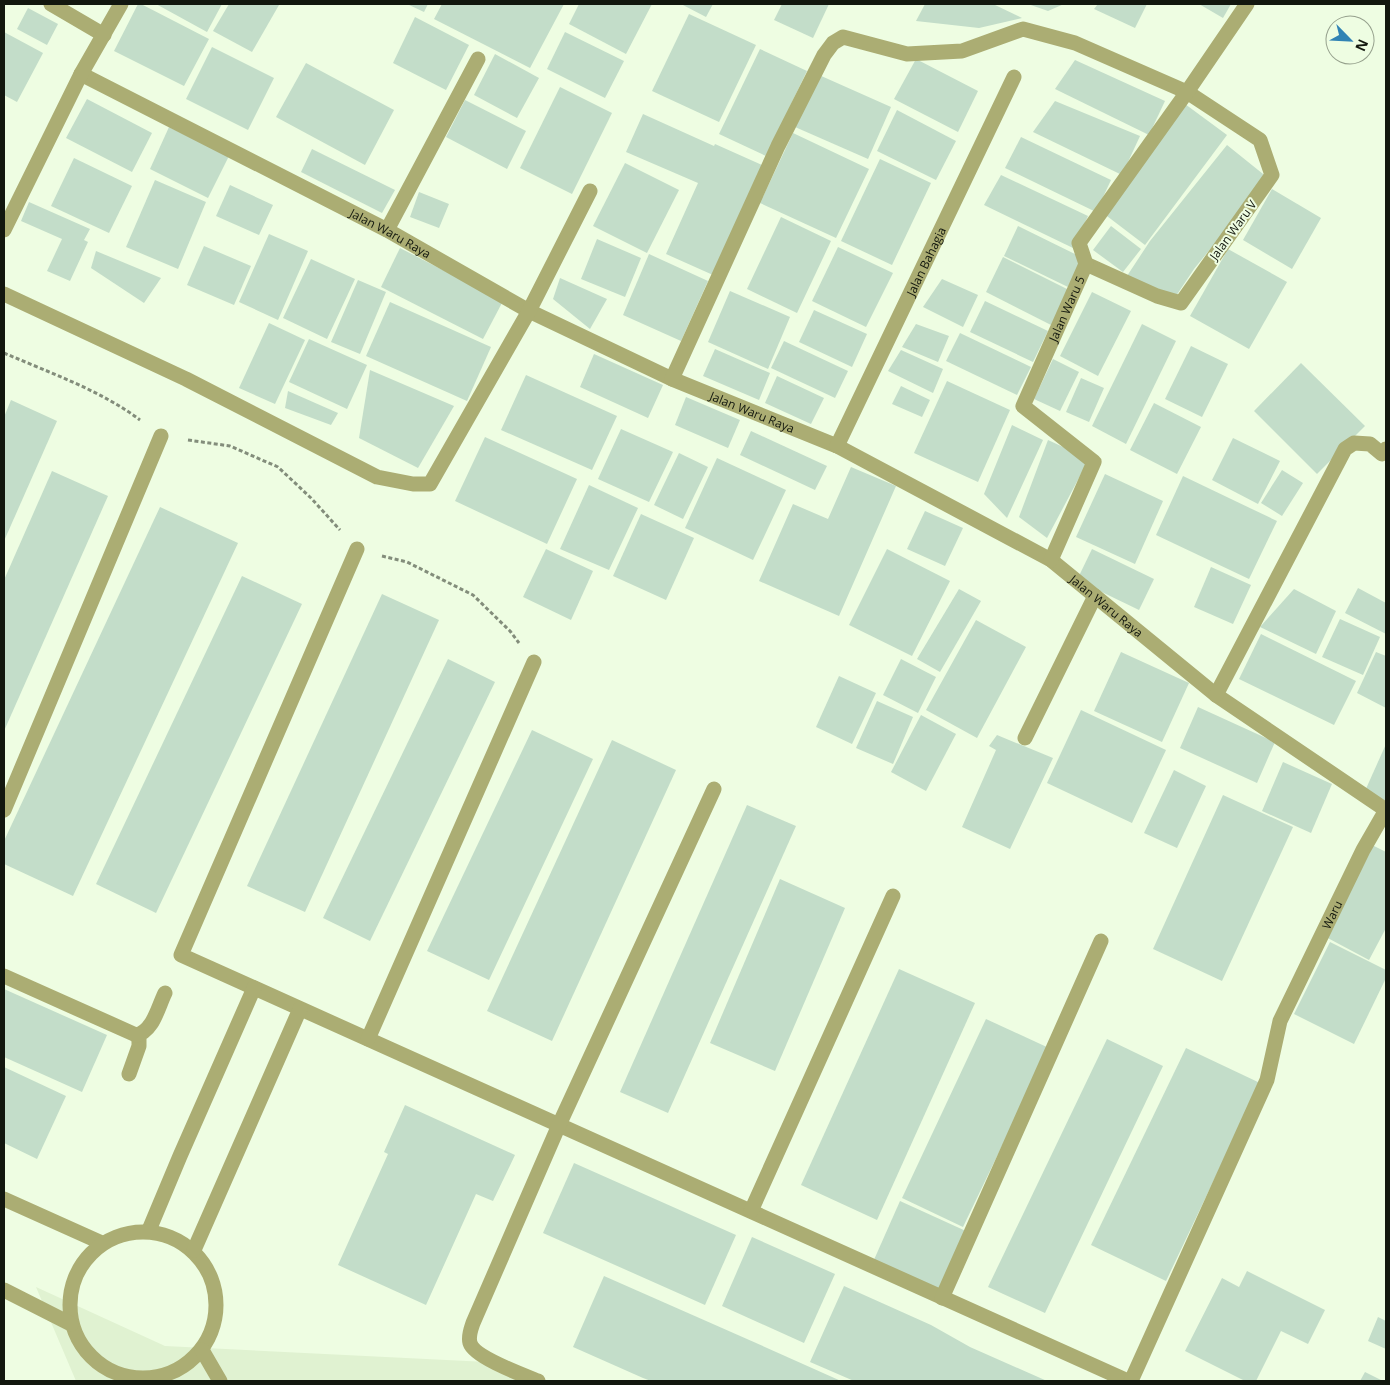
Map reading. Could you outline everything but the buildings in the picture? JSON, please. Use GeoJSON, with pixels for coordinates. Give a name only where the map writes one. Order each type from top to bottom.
{"type":"FeatureCollection","features":[{"type":"Feature","properties":{"kind":"street"},"geometry":{"type":"LineString","coordinates":[[51,4],[104,35]]}},
{"type":"Feature","properties":{"kind":"street"},"geometry":{"type":"LineString","coordinates":[[4,230],[82,74],[121,4]]}},
{"type":"Feature","properties":{"kind":"street","name":"Jalan Waru 5"},"geometry":{"type":"LineString","coordinates":[[1051,560],[1094,462],[1022,406],[1086,264],[1079,244],[1188,92],[1247,4]]}},
{"type":"Feature","properties":{"kind":"street"},"geometry":{"type":"LineString","coordinates":[[672,380],[778,146],[824,55],[833,43],[843,37],[907,54],[962,51],[1023,29],[1075,43],[1188,92]]}},
{"type":"Feature","properties":{"kind":"street"},"geometry":{"type":"LineString","coordinates":[[387,230],[478,59]]}},
{"type":"Feature","properties":{"kind":"street","name":"Jalan Waru Raya"},"geometry":{"type":"LineString","coordinates":[[82,74],[387,230],[529,311],[672,380],[837,446],[1051,560],[1216,695],[1386,810]]}},
{"type":"Feature","properties":{"kind":"street","name":"Jalan Bahagia"},"geometry":{"type":"LineString","coordinates":[[837,446],[1014,77]]}},
{"type":"Feature","properties":{"kind":"street","name":"Jalan Waru V"},"geometry":{"type":"LineString","coordinates":[[1086,264],[1157,296],[1181,303],[1272,175],[1260,140],[1188,92]]}},
{"type":"Feature","properties":{"kind":"street"},"geometry":{"type":"LineString","coordinates":[[4,294],[186,379],[377,477],[413,484],[430,484],[529,311],[590,192]]}},
{"type":"Feature","properties":{"kind":"street"},"geometry":{"type":"LineString","coordinates":[[4,810],[161,436]]}},
{"type":"Feature","properties":{"kind":"street"},"geometry":{"type":"LineString","coordinates":[[1216,695],[1345,449],[1354,442],[1370,444],[1385,455]]}},
{"type":"Feature","properties":{"kind":"street"},"geometry":{"type":"LineString","coordinates":[[357,549],[181,955],[1128,1381]]}},
{"type":"Feature","properties":{"kind":"street"},"geometry":{"type":"LineString","coordinates":[[1025,738],[1094,596]]}},
{"type":"Feature","properties":{"kind":"street"},"geometry":{"type":"LineString","coordinates":[[368,1039],[534,662]]}},
{"type":"Feature","properties":{"kind":"street"},"geometry":{"type":"LineString","coordinates":[[538,1381],[477,1353],[470,1344],[473,1323],[559,1125],[714,789]]}},
{"type":"Feature","properties":{"kind":"street","name":"Waru"},"geometry":{"type":"LineString","coordinates":[[1132,1381],[1267,1080],[1280,1021],[1362,850],[1386,810]]}},
{"type":"Feature","properties":{"kind":"street"},"geometry":{"type":"LineString","coordinates":[[750,1211],[893,896]]}},
{"type":"Feature","properties":{"kind":"street"},"geometry":{"type":"LineString","coordinates":[[942,1298],[1101,941]]}},
{"type":"Feature","properties":{"kind":"street"},"geometry":{"type":"LineString","coordinates":[[4,976],[136,1035],[140,1039],[139,1046],[129,1074]]}},
{"type":"Feature","properties":{"kind":"street"},"geometry":{"type":"LineString","coordinates":[[149,1230],[254,988]]}},
{"type":"Feature","properties":{"kind":"street"},"geometry":{"type":"LineString","coordinates":[[136,1035],[144,1032],[149,1027],[165,993]]}},
{"type":"Feature","properties":{"kind":"street"},"geometry":{"type":"LineString","coordinates":[[194,1250],[300,1009]]}},
{"type":"Feature","properties":{"kind":"street"},"geometry":{"type":"LineString","coordinates":[[4,1200],[102,1243]]}},
{"type":"Feature","properties":{"kind":"street"},"geometry":{"type":"LineString","coordinates":[[149,1230],[173,1236],[194,1250],[213,1280],[216,1317],[202,1350],[173,1373],[137,1380],[108,1371],[84,1351],[71,1324],[69,1294],[80,1265],[102,1243],[124,1233],[149,1230]]}},
{"type":"Feature","properties":{"kind":"street"},"geometry":{"type":"LineString","coordinates":[[4,1290],[71,1324]]}},
{"type":"Feature","properties":{"kind":"street"},"geometry":{"type":"LineString","coordinates":[[202,1350],[220,1381]]}},
{"type":"Feature","properties":{"kind":"path"},"geometry":{"type":"LineString","coordinates":[[4,353],[68,380],[123,407],[161,436],[230,446],[278,467],[311,498],[357,549],[407,562],[473,595],[510,631],[534,662]]}},
{"type":"Feature","properties":{"kind":"shaded area"},"geometry":{"type":"Polygon","coordinates":[[[36,1287],[165,1346],[487,1362],[529,1381],[76,1381],[36,1287]]]}}]}
